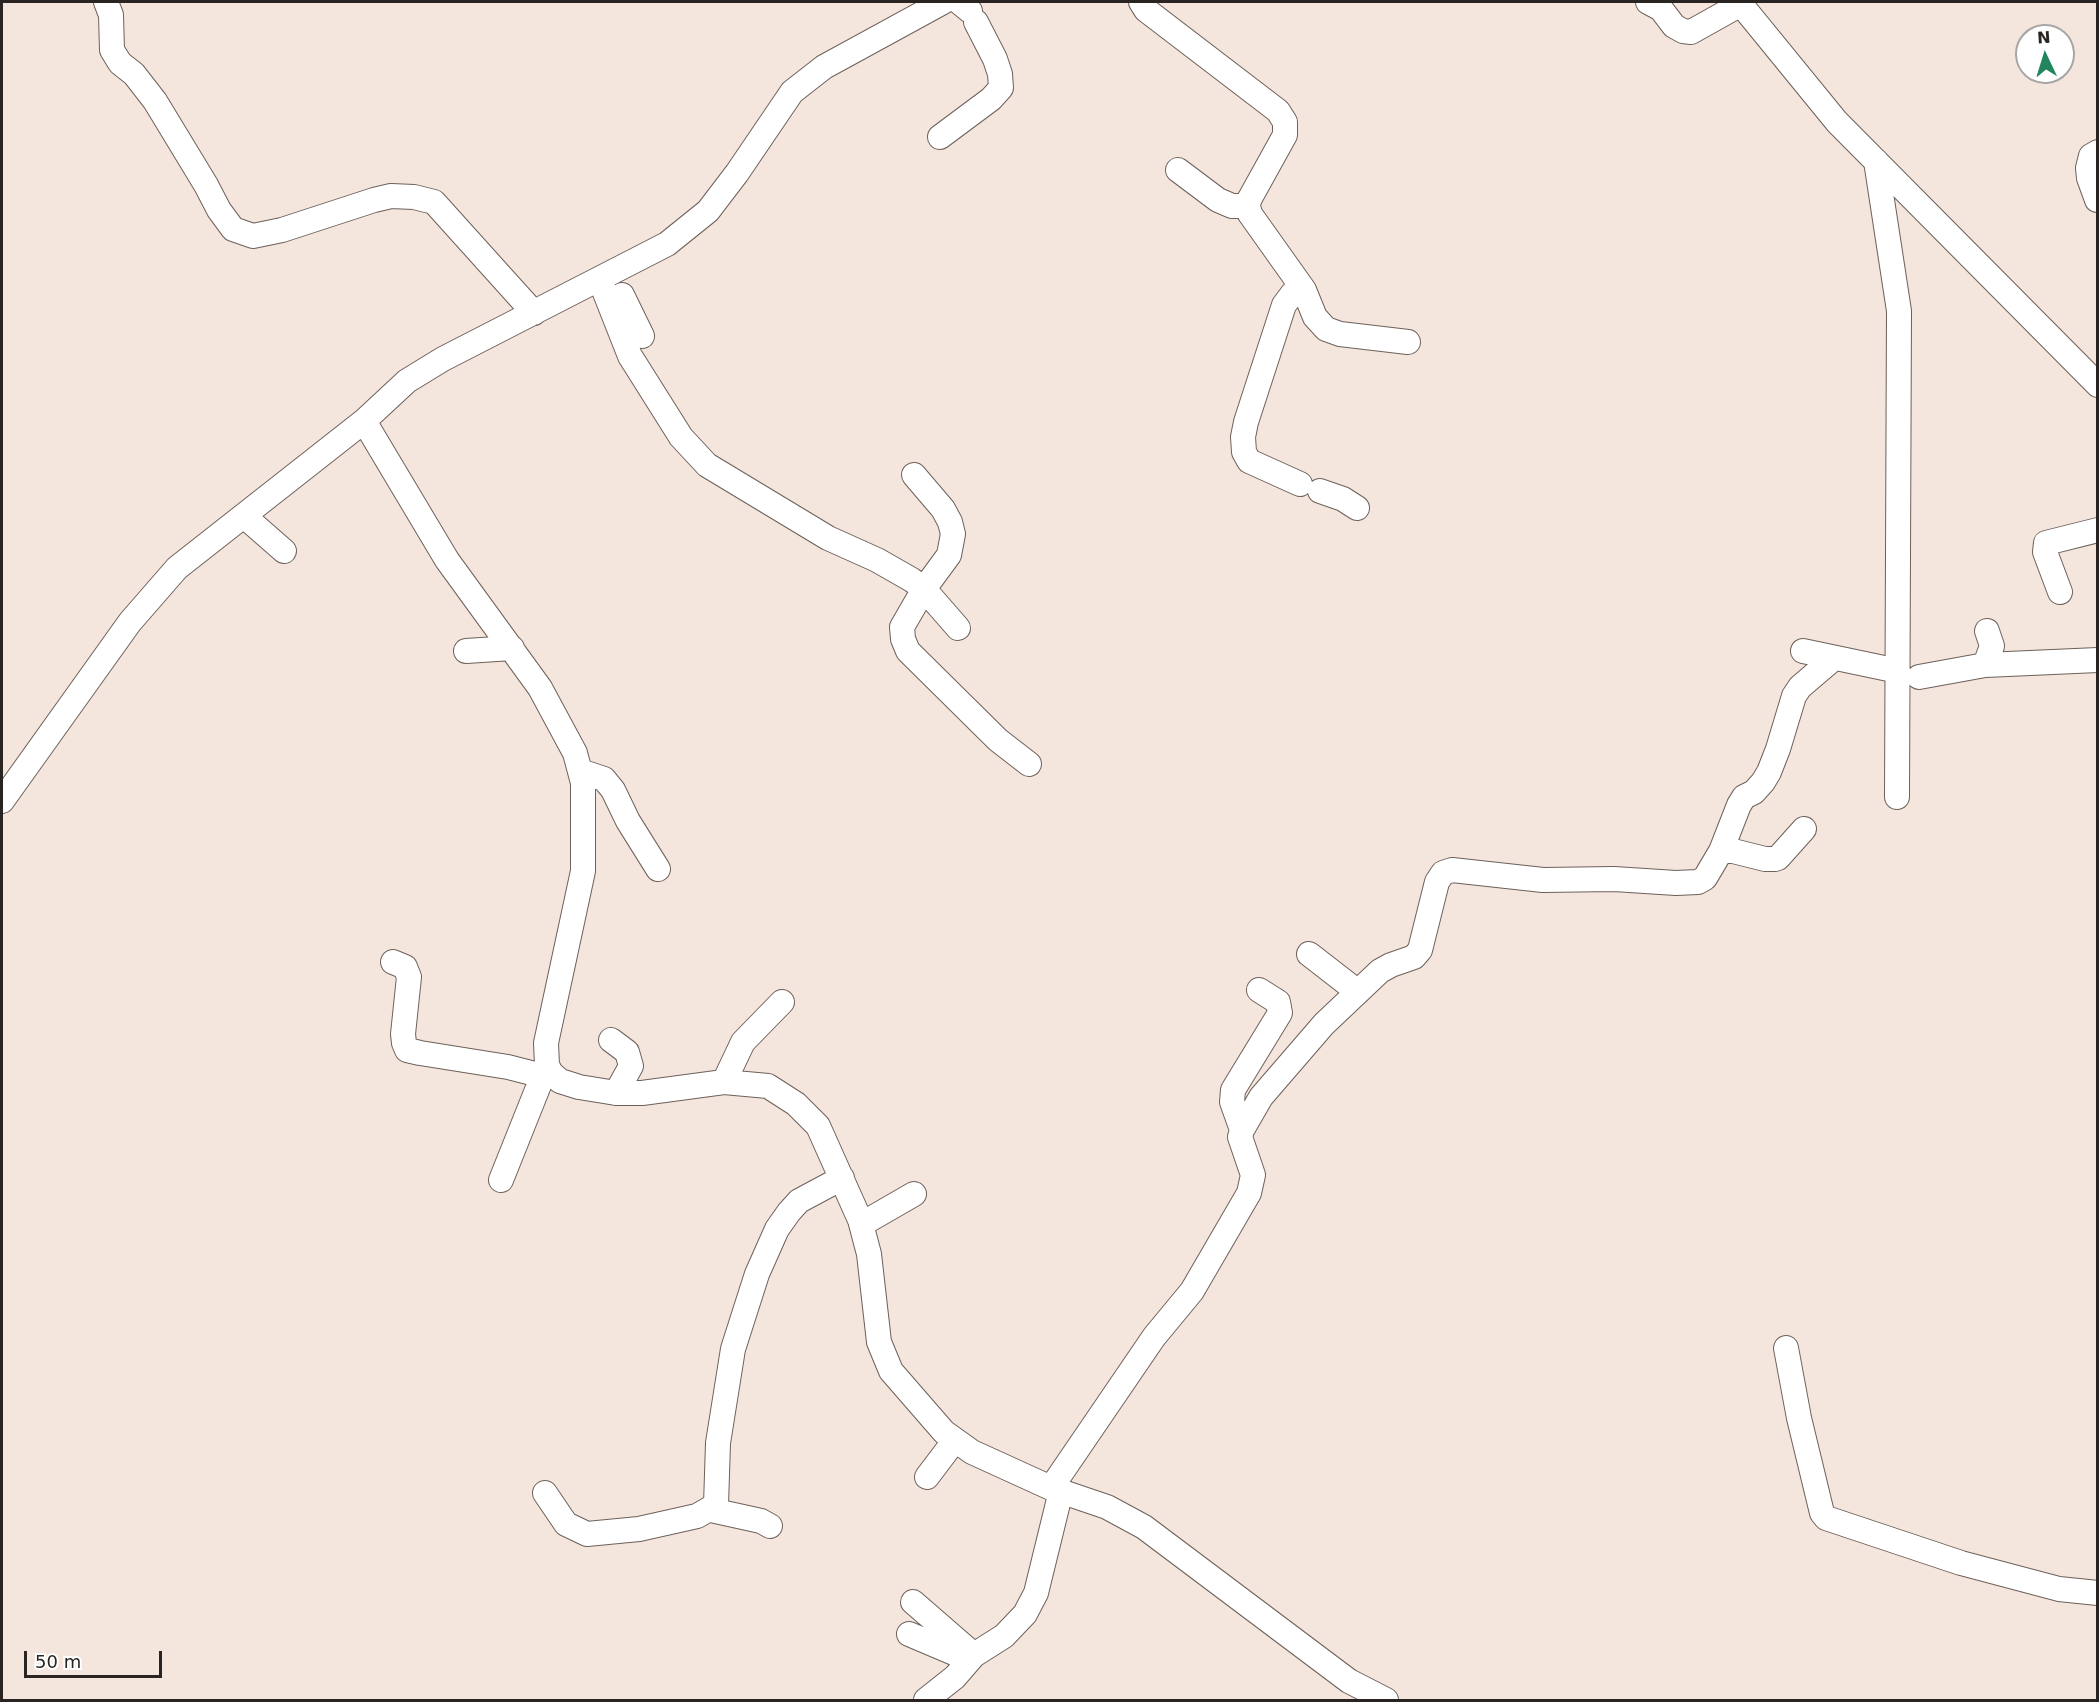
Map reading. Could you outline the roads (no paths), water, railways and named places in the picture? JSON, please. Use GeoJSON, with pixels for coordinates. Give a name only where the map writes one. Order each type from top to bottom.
{"type":"FeatureCollection","features":[{"type":"Feature","properties":{"kind":"street"},"geometry":{"type":"LineString","coordinates":[[106,2],[111,15],[111,50],[155,101],[219,210],[233,229],[253,236],[282,230],[391,196],[414,197],[434,202],[534,313]]}},
{"type":"Feature","properties":{"kind":"street"},"geometry":{"type":"LineString","coordinates":[[2,801],[130,622],[177,568],[364,421],[407,381],[443,359],[667,244],[708,211],[792,92],[824,67],[943,2]]}},
{"type":"Feature","properties":{"kind":"street"},"geometry":{"type":"LineString","coordinates":[[1141,2],[1146,10],[1278,111],[1285,122],[1285,135],[1249,200],[1248,206],[1250,214],[1304,290],[1315,317],[1326,329],[1340,334],[1408,342]]}},
{"type":"Feature","properties":{"kind":"street"},"geometry":{"type":"LineString","coordinates":[[1648,2],[1661,9],[1674,26],[1691,32],[1740,3],[1836,122],[2097,385]]}},
{"type":"Feature","properties":{"kind":"street"},"geometry":{"type":"LineString","coordinates":[[940,137],[991,99],[1000,88],[1000,74],[995,59],[968,11]]}},
{"type":"Feature","properties":{"kind":"street"},"geometry":{"type":"LineString","coordinates":[[2097,153],[2091,156],[2088,168],[2097,200]]}},
{"type":"Feature","properties":{"kind":"street"},"geometry":{"type":"LineString","coordinates":[[1876,161],[1899,311],[1906,676],[1897,797]]}},
{"type":"Feature","properties":{"kind":"street"},"geometry":{"type":"LineString","coordinates":[[1178,170],[1218,200],[1232,206],[1248,206]]}},
{"type":"Feature","properties":{"kind":"street"},"geometry":{"type":"LineString","coordinates":[[606,276],[642,336]]}},
{"type":"Feature","properties":{"kind":"street"},"geometry":{"type":"LineString","coordinates":[[606,276],[630,356],[681,437],[707,465],[828,537],[877,560],[912,580],[924,589],[958,628]]}},
{"type":"Feature","properties":{"kind":"street"},"geometry":{"type":"LineString","coordinates":[[1304,290],[1293,293],[1284,304],[1246,422],[1243,436],[1244,452],[1249,461],[1258,467],[1343,499],[1357,508]]}},
{"type":"Feature","properties":{"kind":"street"},"geometry":{"type":"LineString","coordinates":[[364,421],[447,560],[540,688],[575,753],[583,783],[583,870],[546,1043],[545,1071],[501,1179]]}},
{"type":"Feature","properties":{"kind":"street"},"geometry":{"type":"LineString","coordinates":[[914,475],[943,509],[953,534],[949,555],[924,589],[902,627],[903,639],[908,651],[998,740],[1029,764]]}},
{"type":"Feature","properties":{"kind":"street"},"geometry":{"type":"LineString","coordinates":[[244,516],[284,551]]}},
{"type":"Feature","properties":{"kind":"street"},"geometry":{"type":"LineString","coordinates":[[2060,592],[2045,552],[2046,543],[2097,530]]}},
{"type":"Feature","properties":{"kind":"street"},"geometry":{"type":"LineString","coordinates":[[1985,665],[1992,646],[1987,632]]}},
{"type":"Feature","properties":{"kind":"street"},"geometry":{"type":"LineString","coordinates":[[466,651],[512,648]]}},
{"type":"Feature","properties":{"kind":"street"},"geometry":{"type":"LineString","coordinates":[[1803,651],[1906,676],[1985,665],[2097,660]]}},
{"type":"Feature","properties":{"kind":"street"},"geometry":{"type":"LineString","coordinates":[[926,1701],[955,1677],[972,1657],[1004,1636],[1025,1614],[1036,1593],[1056,1489],[1154,1337],[1192,1291],[1249,1193],[1253,1175],[1240,1144],[1242,1130],[1261,1097],[1324,1024],[1380,972],[1390,965],[1414,957],[1420,950],[1439,877],[1447,871],[1543,880],[1614,879],[1676,884],[1693,883],[1705,878],[1721,851],[1739,805],[1744,797],[1754,792],[1763,782],[1768,772],[1778,749],[1794,696],[1800,687],[1834,658]]}},
{"type":"Feature","properties":{"kind":"street"},"geometry":{"type":"LineString","coordinates":[[580,771],[604,779],[613,790],[625,815],[658,869]]}},
{"type":"Feature","properties":{"kind":"street"},"geometry":{"type":"LineString","coordinates":[[1721,851],[1775,859],[1804,830]]}},
{"type":"Feature","properties":{"kind":"street"},"geometry":{"type":"LineString","coordinates":[[1309,954],[1358,992]]}},
{"type":"Feature","properties":{"kind":"street"},"geometry":{"type":"LineString","coordinates":[[393,962],[405,967],[409,977],[403,1034],[407,1050],[545,1071],[560,1081],[579,1087],[616,1093],[642,1093],[724,1082],[768,1086],[796,1104],[818,1126],[862,1224],[869,1254],[879,1342],[891,1371],[944,1432],[972,1452],[1056,1489],[1107,1507],[1144,1527],[1349,1681],[1386,1701]]}},
{"type":"Feature","properties":{"kind":"street"},"geometry":{"type":"LineString","coordinates":[[1242,1130],[1232,1102],[1233,1090],[1280,1013],[1278,1002],[1259,990]]}},
{"type":"Feature","properties":{"kind":"street"},"geometry":{"type":"LineString","coordinates":[[724,1082],[743,1042],[782,1002]]}},
{"type":"Feature","properties":{"kind":"street"},"geometry":{"type":"LineString","coordinates":[[611,1040],[627,1052],[631,1066],[616,1093]]}},
{"type":"Feature","properties":{"kind":"street"},"geometry":{"type":"LineString","coordinates":[[544,1493],[549,1496],[554,1508],[566,1524],[587,1534],[639,1529],[698,1516],[711,1510],[717,1502],[718,1443],[733,1349],[757,1274],[777,1229],[789,1212],[799,1201],[842,1178]]}},
{"type":"Feature","properties":{"kind":"street"},"geometry":{"type":"LineString","coordinates":[[862,1224],[914,1194]]}},
{"type":"Feature","properties":{"kind":"street"},"geometry":{"type":"LineString","coordinates":[[1786,1348],[1799,1418],[1822,1514],[1826,1518],[1972,1566],[2059,1589],[2097,1593]]}},
{"type":"Feature","properties":{"kind":"street"},"geometry":{"type":"LineString","coordinates":[[927,1478],[955,1440]]}},
{"type":"Feature","properties":{"kind":"street"},"geometry":{"type":"LineString","coordinates":[[711,1510],[760,1521],[770,1526]]}},
{"type":"Feature","properties":{"kind":"street"},"geometry":{"type":"LineString","coordinates":[[913,1602],[972,1657]]}},
{"type":"Feature","properties":{"kind":"street"},"geometry":{"type":"LineString","coordinates":[[909,1634],[972,1657]]}}]}
